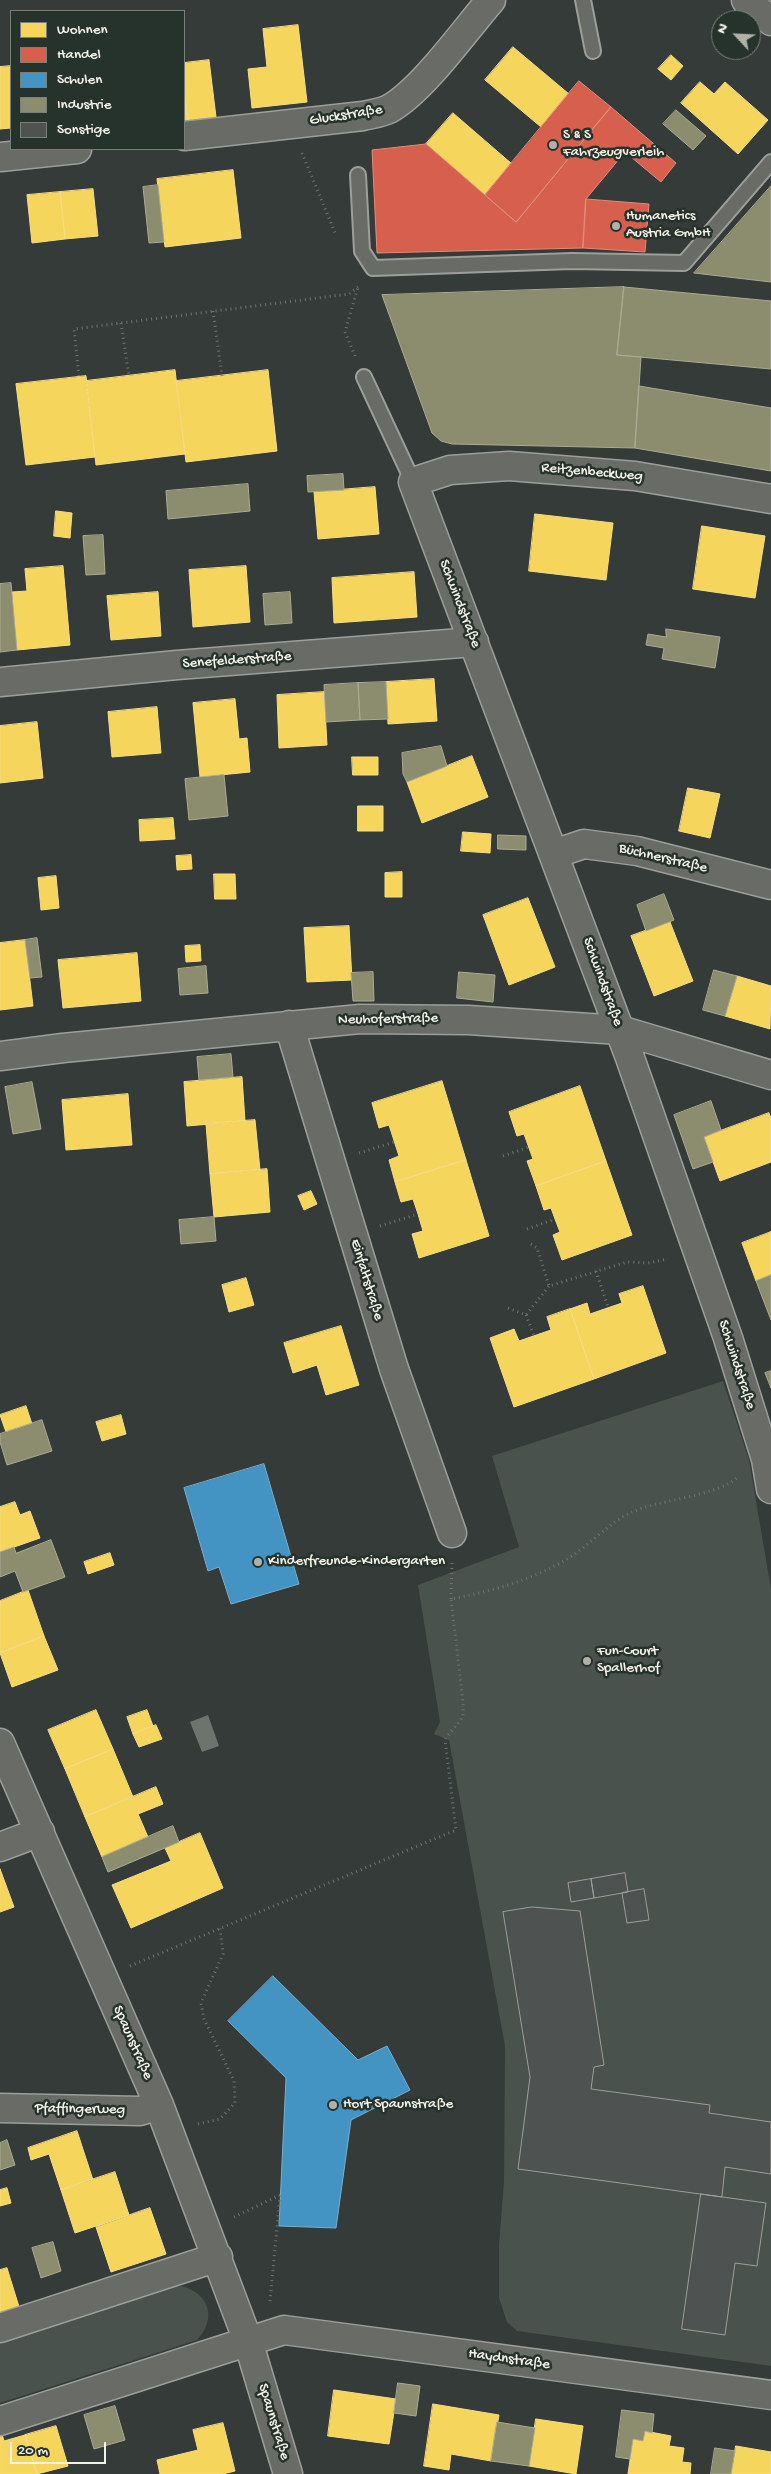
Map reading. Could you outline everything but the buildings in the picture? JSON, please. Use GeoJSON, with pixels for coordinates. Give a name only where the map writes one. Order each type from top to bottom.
{"type":"FeatureCollection","features":[{"type":"Feature","properties":{"kind":"street","name":"Gluckstraße"},"geometry":{"type":"LineString","coordinates":[[185,136],[363,116],[386,110],[400,102],[491,0]]}},
{"type":"Feature","properties":{"kind":"street"},"geometry":{"type":"LineString","coordinates":[[746,0],[771,21]]}},
{"type":"Feature","properties":{"kind":"street"},"geometry":{"type":"LineString","coordinates":[[0,157],[67,150]]}},
{"type":"Feature","properties":{"kind":"street","name":"Reitzenbeckweg"},"geometry":{"type":"LineString","coordinates":[[413,482],[450,470],[509,466],[636,476],[771,499]]}},
{"type":"Feature","properties":{"kind":"street","name":"Schwindstraße"},"geometry":{"type":"LineString","coordinates":[[413,482],[620,1030],[728,1338],[768,1460],[771,1489]]}},
{"type":"Feature","properties":{"kind":"street","name":"Senefelderstraße"},"geometry":{"type":"LineString","coordinates":[[0,682],[177,664],[474,642]]}},
{"type":"Feature","properties":{"kind":"street","name":"Büchnerstraße"},"geometry":{"type":"LineString","coordinates":[[554,854],[584,844],[637,851],[771,885]]}},
{"type":"Feature","properties":{"kind":"street","name":"Neuhoferstraße"},"geometry":{"type":"LineString","coordinates":[[0,1056],[360,1019],[468,1020],[620,1030],[771,1075]]}},
{"type":"Feature","properties":{"kind":"street","name":"Einfaltstraße"},"geometry":{"type":"LineString","coordinates":[[289,1025],[394,1369],[452,1532]]}},
{"type":"Feature","properties":{"kind":"street","name":"Spaunstraße"},"geometry":{"type":"LineString","coordinates":[[0,1743],[7,1777],[40,1832],[160,2105],[248,2341],[288,2474]]}},
{"type":"Feature","properties":{"kind":"street"},"geometry":{"type":"LineString","coordinates":[[0,1847],[40,1832]]}},
{"type":"Feature","properties":{"kind":"street","name":"Pfaffingerweg"},"geometry":{"type":"LineString","coordinates":[[0,2108],[140,2111],[160,2105]]}},
{"type":"Feature","properties":{"kind":"street"},"geometry":{"type":"LineString","coordinates":[[0,2328],[218,2257]]}},
{"type":"Feature","properties":{"kind":"street","name":"Haydnstraße"},"geometry":{"type":"LineString","coordinates":[[248,2341],[284,2330],[771,2395]]}},
{"type":"Feature","properties":{"kind":"street"},"geometry":{"type":"LineString","coordinates":[[0,2421],[248,2341]]}},
{"type":"Feature","properties":{"kind":"lane"},"geometry":{"type":"LineString","coordinates":[[583,0],[593,51]]}},
{"type":"Feature","properties":{"kind":"lane"},"geometry":{"type":"LineString","coordinates":[[358,175],[362,250],[373,268],[572,261],[684,263],[771,162]]}},
{"type":"Feature","properties":{"kind":"lane"},"geometry":{"type":"LineString","coordinates":[[364,377],[413,482]]}},
{"type":"Feature","properties":{"kind":"path"},"geometry":{"type":"LineString","coordinates":[[290,124],[339,242]]}},
{"type":"Feature","properties":{"kind":"path"},"geometry":{"type":"LineString","coordinates":[[354,278],[358,287],[345,332],[364,377]]}},
{"type":"Feature","properties":{"kind":"path"},"geometry":{"type":"LineString","coordinates":[[79,376],[74,329],[348,294],[358,287]]}},
{"type":"Feature","properties":{"kind":"path"},"geometry":{"type":"LineString","coordinates":[[213,311],[222,376]]}},
{"type":"Feature","properties":{"kind":"path"},"geometry":{"type":"LineString","coordinates":[[121,323],[128,376]]}},
{"type":"Feature","properties":{"kind":"path"},"geometry":{"type":"LineString","coordinates":[[352,1155],[394,1142]]}},
{"type":"Feature","properties":{"kind":"path"},"geometry":{"type":"LineString","coordinates":[[503,1156],[529,1147]]}},
{"type":"Feature","properties":{"kind":"path"},"geometry":{"type":"LineString","coordinates":[[374,1228],[418,1214]]}},
{"type":"Feature","properties":{"kind":"path"},"geometry":{"type":"LineString","coordinates":[[527,1229],[555,1220]]}},
{"type":"Feature","properties":{"kind":"path"},"geometry":{"type":"LineString","coordinates":[[531,1244],[538,1248],[549,1286]]}},
{"type":"Feature","properties":{"kind":"path"},"geometry":{"type":"LineString","coordinates":[[526,1315],[549,1286],[627,1262],[659,1262],[674,1256]]}},
{"type":"Feature","properties":{"kind":"path"},"geometry":{"type":"LineString","coordinates":[[596,1271],[608,1307]]}},
{"type":"Feature","properties":{"kind":"path"},"geometry":{"type":"LineString","coordinates":[[508,1308],[526,1315],[534,1336]]}},
{"type":"Feature","properties":{"kind":"path"},"geometry":{"type":"LineString","coordinates":[[129,1966],[456,1830],[445,1739],[463,1717],[463,1702],[451,1599],[481,1594],[540,1574],[572,1556],[629,1513],[733,1481],[746,1470],[768,1460]]}},
{"type":"Feature","properties":{"kind":"path"},"geometry":{"type":"LineString","coordinates":[[190,2125],[220,2119],[235,2103],[234,2081],[204,2019],[201,2003],[223,1954],[220,1928]]}},
{"type":"Feature","properties":{"kind":"path"},"geometry":{"type":"LineString","coordinates":[[227,2220],[280,2195],[270,2301]]}},
{"type":"Feature","properties":{"kind":"shaded area"},"geometry":{"type":"Polygon","coordinates":[[[723,1381],[749,1460],[771,1589],[771,2366],[517,2331],[507,2322],[499,2298],[499,2245],[504,2181],[505,2046],[449,1740],[434,1734],[440,1722],[418,1585],[519,1547],[492,1456],[723,1381]]]}},
{"type":"Feature","properties":{"kind":"shaded area"},"geometry":{"type":"Polygon","coordinates":[[[208,1715],[219,1746],[202,1752],[190,1722],[208,1715]]]}},
{"type":"Feature","properties":{"kind":"shaded area"},"geometry":{"type":"Polygon","coordinates":[[[181,2286],[199,2294],[207,2308],[207,2324],[197,2340],[0,2403],[0,2343],[171,2287],[181,2286]]]}},
{"type":"Feature","properties":{"kind":"place","name":"S & S Fahrzeugverleih"},"geometry":{"type":"Point","coordinates":[553,145]}},
{"type":"Feature","properties":{"kind":"place","name":"Humanetics Austria GmbH"},"geometry":{"type":"Point","coordinates":[616,226]}},
{"type":"Feature","properties":{"kind":"place","name":"Kinderfreunde-Kindergarten"},"geometry":{"type":"Point","coordinates":[258,1562]}},
{"type":"Feature","properties":{"kind":"place","name":"Fun-Court Spallerhof"},"geometry":{"type":"Point","coordinates":[587,1661]}},
{"type":"Feature","properties":{"kind":"place","name":"Hort Spaunstraße"},"geometry":{"type":"Point","coordinates":[333,2105]}}]}
